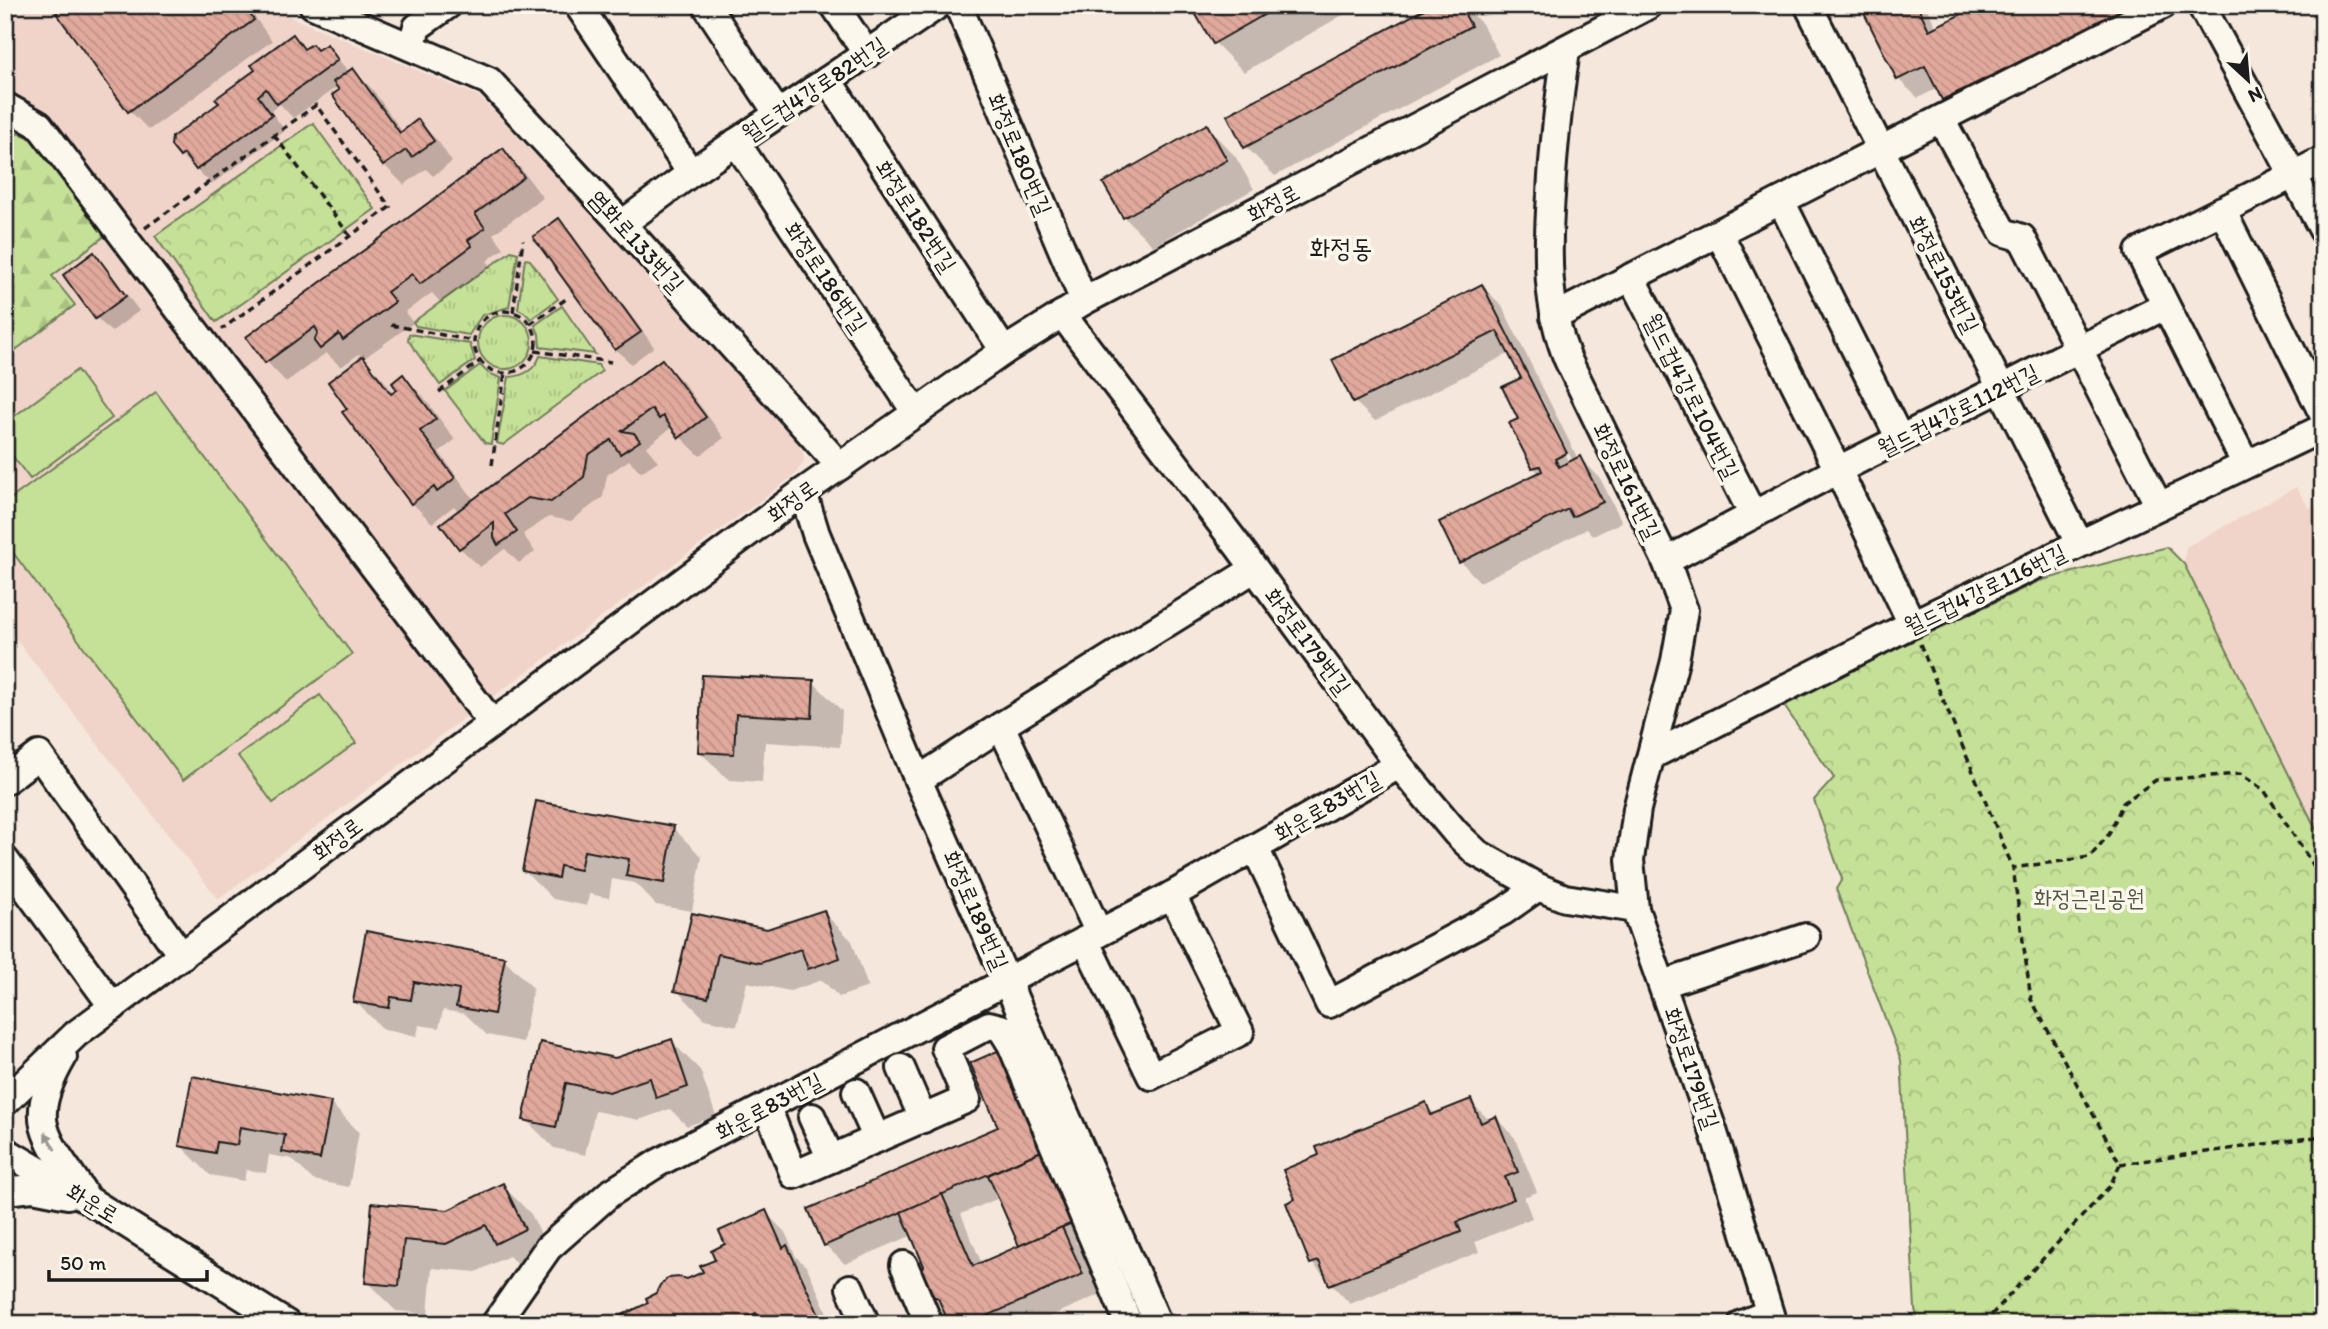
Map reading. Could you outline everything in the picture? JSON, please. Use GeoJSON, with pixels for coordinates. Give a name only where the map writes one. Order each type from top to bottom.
{"type":"FeatureCollection","features":[{"type":"Feature","properties":{"kind":"street","name":"염화로133번길"},"geometry":{"type":"LineString","coordinates":[[313,5],[489,81],[840,466]]}},
{"type":"Feature","properties":{"kind":"street"},"geometry":{"type":"LineString","coordinates":[[411,47],[417,27],[448,5]]}},
{"type":"Feature","properties":{"kind":"street"},"geometry":{"type":"LineString","coordinates":[[578,5],[691,173]]}},
{"type":"Feature","properties":{"kind":"street"},"geometry":{"type":"LineString","coordinates":[[706,5],[778,114]]}},
{"type":"Feature","properties":{"kind":"street"},"geometry":{"type":"LineString","coordinates":[[834,5],[867,54]]}},
{"type":"Feature","properties":{"kind":"street","name":"월드컵4강로82번길"},"geometry":{"type":"LineString","coordinates":[[622,224],[691,173],[938,5]]}},
{"type":"Feature","properties":{"kind":"street","name":"화정로180번길"},"geometry":{"type":"LineString","coordinates":[[958,5],[1073,308]]}},
{"type":"Feature","properties":{"kind":"street","name":"화정로"},"geometry":{"type":"LineString","coordinates":[[5,1102],[76,1034],[803,492],[1004,351],[1073,308],[1649,5]]}},
{"type":"Feature","properties":{"kind":"street","name":"화정로153번길"},"geometry":{"type":"LineString","coordinates":[[1808,5],[2079,543]]}},
{"type":"Feature","properties":{"kind":"street"},"geometry":{"type":"LineString","coordinates":[[1554,317],[2163,5]]}},
{"type":"Feature","properties":{"kind":"street"},"geometry":{"type":"LineString","coordinates":[[2201,5],[2323,230]]}},
{"type":"Feature","properties":{"kind":"street","name":"화정로161번길"},"geometry":{"type":"LineString","coordinates":[[1566,50],[1552,166],[1548,228],[1548,272],[1554,317],[1568,360],[1666,561],[1684,610],[1675,661],[1637,809],[1630,860],[1635,909]]}},
{"type":"Feature","properties":{"kind":"street","name":"화정로182번길"},"geometry":{"type":"LineString","coordinates":[[828,80],[1004,351]]}},
{"type":"Feature","properties":{"kind":"street"},"geometry":{"type":"LineString","coordinates":[[5,106],[39,125],[492,723]]}},
{"type":"Feature","properties":{"kind":"street"},"geometry":{"type":"LineString","coordinates":[[1941,119],[2003,232],[2022,238],[2159,506]]}},
{"type":"Feature","properties":{"kind":"street","name":"화정로186번길"},"geometry":{"type":"LineString","coordinates":[[736,142],[916,413]]}},
{"type":"Feature","properties":{"kind":"street"},"geometry":{"type":"LineString","coordinates":[[2245,463],[2139,252],[2323,160]]}},
{"type":"Feature","properties":{"kind":"street"},"geometry":{"type":"LineString","coordinates":[[1781,201],[1900,439]]}},
{"type":"Feature","properties":{"kind":"street"},"geometry":{"type":"LineString","coordinates":[[2222,210],[2323,414]]}},
{"type":"Feature","properties":{"kind":"street"},"geometry":{"type":"LineString","coordinates":[[1719,233],[1912,624]]}},
{"type":"Feature","properties":{"kind":"street","name":"월드컵4강로104번길"},"geometry":{"type":"LineString","coordinates":[[1631,277],[1753,515]]}},
{"type":"Feature","properties":{"kind":"street","name":"월드컵4강로112번길"},"geometry":{"type":"LineString","coordinates":[[1666,561],[1838,470],[2165,306]]}},
{"type":"Feature","properties":{"kind":"street","name":"화정로179번길"},"geometry":{"type":"LineString","coordinates":[[1073,308],[1254,569],[1399,765],[1457,833],[1477,853],[1538,887],[1565,898],[1635,909],[1713,1130],[1771,1318]]}},
{"type":"Feature","properties":{"kind":"street","name":"월드컵4강로116번길"},"geometry":{"type":"LineString","coordinates":[[1651,756],[1912,624],[2323,428]]}},
{"type":"Feature","properties":{"kind":"street","name":"화정로189번길"},"geometry":{"type":"LineString","coordinates":[[803,492],[816,534],[918,780],[1158,1324]]}},
{"type":"Feature","properties":{"kind":"street","name":"화정로179번길"},"geometry":{"type":"LineString","coordinates":[[918,780],[1254,569]]}},
{"type":"Feature","properties":{"kind":"street"},"geometry":{"type":"LineString","coordinates":[[1001,726],[1151,1076],[1240,1032],[1172,895]]}},
{"type":"Feature","properties":{"kind":"street"},"geometry":{"type":"LineString","coordinates":[[5,781],[39,755],[182,956]]}},
{"type":"Feature","properties":{"kind":"street","name":"화운로83번길"},"geometry":{"type":"LineString","coordinates":[[495,1324],[548,1248],[609,1194],[658,1163],[1172,895],[1399,765]]}},
{"type":"Feature","properties":{"kind":"street","name":"화운로83번길"},"geometry":{"type":"LineString","coordinates":[[1255,848],[1329,1004],[1504,911],[1538,887]]}},
{"type":"Feature","properties":{"kind":"street"},"geometry":{"type":"LineString","coordinates":[[5,860],[113,1007]]}},
{"type":"Feature","properties":{"kind":"street"},"geometry":{"type":"LineString","coordinates":[[1663,984],[1806,937]]}},
{"type":"Feature","properties":{"kind":"street"},"geometry":{"type":"LineString","coordinates":[[766,1107],[794,1175],[967,1099],[945,1048],[989,1026],[1002,1028],[1129,1324]]}},
{"type":"Feature","properties":{"kind":"street"},"geometry":{"type":"LineString","coordinates":[[76,1034],[48,1086],[41,1108],[42,1126],[87,1199]]}},
{"type":"Feature","properties":{"kind":"street"},"geometry":{"type":"LineString","coordinates":[[901,1068],[923,1119]]}},
{"type":"Feature","properties":{"kind":"street"},"geometry":{"type":"LineString","coordinates":[[856,1092],[877,1139]]}},
{"type":"Feature","properties":{"kind":"street"},"geometry":{"type":"LineString","coordinates":[[812,1116],[831,1159]]}},
{"type":"Feature","properties":{"kind":"street","name":"화운로"},"geometry":{"type":"LineString","coordinates":[[5,1151],[287,1324]]}},
{"type":"Feature","properties":{"kind":"street"},"geometry":{"type":"LineString","coordinates":[[5,1191],[33,1188],[87,1199]]}},
{"type":"Feature","properties":{"kind":"street"},"geometry":{"type":"LineString","coordinates":[[904,1265],[927,1323]]}},
{"type":"Feature","properties":{"kind":"street"},"geometry":{"type":"LineString","coordinates":[[850,1288],[866,1324]]}},
{"type":"Feature","properties":{"kind":"street"},"geometry":{"type":"LineString","coordinates":[[1742,1324],[1771,1318]]}},
{"type":"Feature","properties":{"kind":"path"},"geometry":{"type":"LineString","coordinates":[[127,242],[316,104],[390,207],[203,343]]}},
{"type":"Feature","properties":{"kind":"path"},"geometry":{"type":"LineString","coordinates":[[274,135],[350,236]]}},
{"type":"Feature","properties":{"kind":"path"},"geometry":{"type":"LineString","coordinates":[[513,312],[523,240]]}},
{"type":"Feature","properties":{"kind":"path"},"geometry":{"type":"LineString","coordinates":[[530,324],[566,299]]}},
{"type":"Feature","properties":{"kind":"path"},"geometry":{"type":"LineString","coordinates":[[513,312],[530,324],[536,337],[535,351],[524,367],[515,372],[495,372],[480,361],[474,341],[476,332],[486,317],[495,313],[513,312]]}},
{"type":"Feature","properties":{"kind":"path"},"geometry":{"type":"LineString","coordinates":[[391,326],[474,341]]}},
{"type":"Feature","properties":{"kind":"path"},"geometry":{"type":"LineString","coordinates":[[535,351],[611,362]]}},
{"type":"Feature","properties":{"kind":"path"},"geometry":{"type":"LineString","coordinates":[[439,392],[480,361]]}},
{"type":"Feature","properties":{"kind":"path"},"geometry":{"type":"LineString","coordinates":[[492,465],[505,373]]}},
{"type":"Feature","properties":{"kind":"path"},"geometry":{"type":"LineString","coordinates":[[1912,624],[2013,868],[2031,999],[2120,1164]]}},
{"type":"Feature","properties":{"kind":"path"},"geometry":{"type":"LineString","coordinates":[[2013,868],[2090,856],[2109,834],[2123,803],[2156,780],[2239,774],[2264,790],[2323,880]]}},
{"type":"Feature","properties":{"kind":"path"},"geometry":{"type":"LineString","coordinates":[[2120,1164],[2323,1136]]}},
{"type":"Feature","properties":{"kind":"path"},"geometry":{"type":"LineString","coordinates":[[1983,1324],[2110,1186],[2120,1164]]}},
{"type":"Feature","properties":{"kind":"shaded area"},"geometry":{"type":"Polygon","coordinates":[[[34,5],[262,5],[479,96],[625,248],[803,451],[804,461],[795,475],[218,899],[5,625],[5,24],[34,5]]]}},
{"type":"Feature","properties":{"kind":"shaded area"},"geometry":{"type":"Polygon","coordinates":[[[2296,487],[2309,508],[2323,504],[2323,843],[2184,564],[2186,547],[2296,487]]]}},
{"type":"Feature","properties":{"kind":"green space"},"geometry":{"type":"Polygon","coordinates":[[[313,123],[375,209],[216,322],[155,236],[313,123]]]}},
{"type":"Feature","properties":{"kind":"green space"},"geometry":{"type":"Polygon","coordinates":[[[5,130],[26,136],[50,150],[110,232],[52,276],[75,305],[5,358],[5,199],[9,196],[5,191],[5,130]]]}},
{"type":"Feature","properties":{"kind":"green space"},"geometry":{"type":"Polygon","coordinates":[[[511,251],[518,253],[509,307],[482,315],[469,335],[416,326],[413,322],[511,251]]]}},
{"type":"Feature","properties":{"kind":"green space"},"geometry":{"type":"Polygon","coordinates":[[[525,259],[530,260],[558,299],[531,319],[518,309],[525,259]]]}},
{"type":"Feature","properties":{"kind":"green space"},"geometry":{"type":"Polygon","coordinates":[[[562,306],[595,354],[540,347],[535,325],[562,306]]]}},
{"type":"Feature","properties":{"kind":"green space"},"geometry":{"type":"Polygon","coordinates":[[[505,315],[524,323],[532,342],[524,361],[505,369],[486,361],[478,342],[486,323],[505,315]]]}},
{"type":"Feature","properties":{"kind":"green space"},"geometry":{"type":"Polygon","coordinates":[[[409,334],[470,344],[475,360],[440,385],[408,340],[409,334]]]}},
{"type":"Feature","properties":{"kind":"green space"},"geometry":{"type":"Polygon","coordinates":[[[540,356],[598,365],[602,371],[503,445],[497,443],[509,377],[528,371],[540,356]]]}},
{"type":"Feature","properties":{"kind":"green space"},"geometry":{"type":"Polygon","coordinates":[[[480,365],[488,373],[501,378],[491,444],[485,443],[445,391],[480,365]]]}},
{"type":"Feature","properties":{"kind":"green space"},"geometry":{"type":"Polygon","coordinates":[[[77,370],[112,418],[30,479],[5,446],[5,423],[77,370]]]}},
{"type":"Feature","properties":{"kind":"green space"},"geometry":{"type":"Polygon","coordinates":[[[156,392],[352,654],[183,780],[5,542],[5,503],[156,392]]]}},
{"type":"Feature","properties":{"kind":"green space","name":"화정근린공원"},"geometry":{"type":"Polygon","coordinates":[[[2167,547],[2184,564],[2323,843],[2323,1324],[1919,1324],[1915,1309],[1901,1060],[1836,889],[1842,879],[1814,800],[1834,778],[1782,703],[2039,581],[2167,547]]]}},
{"type":"Feature","properties":{"kind":"green space"},"geometry":{"type":"Polygon","coordinates":[[[320,695],[356,743],[273,803],[238,756],[320,695]]]}},
{"type":"Feature","properties":{"kind":"building"},"geometry":{"type":"Polygon","coordinates":[[[66,5],[243,5],[254,20],[128,112],[56,13],[66,5]]]}},
{"type":"Feature","properties":{"kind":"building"},"geometry":{"type":"Polygon","coordinates":[[[1209,5],[1281,5],[1213,44],[1195,13],[1209,5]]]}},
{"type":"Feature","properties":{"kind":"building"},"geometry":{"type":"Polygon","coordinates":[[[1432,5],[1460,5],[1471,26],[1244,148],[1227,115],[1432,5]]]}},
{"type":"Feature","properties":{"kind":"building"},"geometry":{"type":"Polygon","coordinates":[[[1860,5],[1917,5],[1929,30],[1980,5],[2128,5],[2129,8],[1942,100],[1925,66],[1897,80],[1860,5]]]}},
{"type":"Feature","properties":{"kind":"building"},"geometry":{"type":"Polygon","coordinates":[[[293,34],[304,49],[312,44],[317,50],[327,44],[338,60],[277,104],[266,89],[258,96],[272,115],[196,170],[184,154],[180,157],[171,146],[172,137],[219,103],[215,99],[255,70],[251,65],[293,34]]]}},
{"type":"Feature","properties":{"kind":"building"},"geometry":{"type":"Polygon","coordinates":[[[353,68],[400,133],[418,119],[434,141],[412,157],[406,150],[383,166],[332,95],[339,90],[333,82],[353,68]]]}},
{"type":"Feature","properties":{"kind":"building"},"geometry":{"type":"Polygon","coordinates":[[[1207,124],[1227,160],[1123,218],[1103,183],[1207,124]]]}},
{"type":"Feature","properties":{"kind":"building"},"geometry":{"type":"Polygon","coordinates":[[[503,148],[524,177],[475,214],[485,228],[468,240],[472,246],[420,284],[412,274],[387,292],[395,302],[343,340],[339,334],[320,349],[314,341],[318,332],[315,327],[265,363],[246,337],[503,148]]]}},
{"type":"Feature","properties":{"kind":"building"},"geometry":{"type":"Polygon","coordinates":[[[559,218],[641,332],[615,350],[533,237],[559,218]]]}},
{"type":"Feature","properties":{"kind":"building"},"geometry":{"type":"Polygon","coordinates":[[[94,252],[126,296],[95,319],[63,275],[94,252]]]}},
{"type":"Feature","properties":{"kind":"building"},"geometry":{"type":"Polygon","coordinates":[[[1482,284],[1567,453],[1555,459],[1559,467],[1580,456],[1603,502],[1572,517],[1568,509],[1459,563],[1439,522],[1542,471],[1540,466],[1532,468],[1509,423],[1518,419],[1502,387],[1521,378],[1497,331],[1353,403],[1332,360],[1482,284]]]}},
{"type":"Feature","properties":{"kind":"building"},"geometry":{"type":"Polygon","coordinates":[[[363,356],[391,394],[397,390],[392,383],[403,374],[436,419],[420,431],[455,478],[437,492],[434,487],[411,504],[342,412],[347,409],[328,382],[363,356]]]}},
{"type":"Feature","properties":{"kind":"building"},"geometry":{"type":"Polygon","coordinates":[[[662,359],[706,417],[679,438],[663,416],[659,419],[652,409],[622,431],[634,433],[640,441],[620,454],[611,440],[588,455],[584,477],[551,502],[528,498],[505,514],[517,532],[498,545],[494,538],[494,523],[459,549],[440,524],[662,359]]]}},
{"type":"Feature","properties":{"kind":"building"},"geometry":{"type":"Polygon","coordinates":[[[702,675],[814,680],[812,718],[736,714],[734,754],[698,752],[702,675]]]}},
{"type":"Feature","properties":{"kind":"building"},"geometry":{"type":"Polygon","coordinates":[[[536,801],[674,826],[664,883],[626,876],[629,859],[584,851],[580,870],[560,866],[558,878],[522,871],[536,801]]]}},
{"type":"Feature","properties":{"kind":"building"},"geometry":{"type":"Polygon","coordinates":[[[824,910],[840,958],[808,969],[801,949],[760,963],[718,954],[708,998],[674,991],[692,913],[767,929],[824,910]]]}},
{"type":"Feature","properties":{"kind":"building"},"geometry":{"type":"Polygon","coordinates":[[[366,931],[505,957],[494,1014],[456,1007],[459,990],[414,982],[411,1000],[391,997],[389,1008],[353,1002],[366,931]]]}},
{"type":"Feature","properties":{"kind":"building"},"geometry":{"type":"Polygon","coordinates":[[[672,1039],[688,1087],[656,1098],[650,1078],[609,1092],[566,1083],[556,1127],[523,1120],[540,1042],[615,1058],[672,1039]]]}},
{"type":"Feature","properties":{"kind":"building"},"geometry":{"type":"Polygon","coordinates":[[[1002,1049],[1046,1149],[824,1246],[808,1209],[998,1127],[970,1063],[1002,1049]]]}},
{"type":"Feature","properties":{"kind":"building"},"geometry":{"type":"Polygon","coordinates":[[[192,1076],[331,1102],[320,1159],[282,1152],[285,1135],[240,1127],[237,1145],[217,1142],[215,1153],[179,1146],[192,1076]]]}},
{"type":"Feature","properties":{"kind":"building"},"geometry":{"type":"Polygon","coordinates":[[[1471,1099],[1481,1123],[1496,1116],[1518,1172],[1505,1177],[1514,1199],[1457,1222],[1461,1232],[1329,1285],[1319,1261],[1310,1264],[1286,1203],[1295,1199],[1283,1170],[1319,1155],[1316,1147],[1426,1102],[1431,1115],[1471,1099]]]}},
{"type":"Feature","properties":{"kind":"building"},"geometry":{"type":"Polygon","coordinates":[[[1046,1149],[1077,1221],[1019,1246],[988,1175],[1046,1149]]]}},
{"type":"Feature","properties":{"kind":"building"},"geometry":{"type":"Polygon","coordinates":[[[503,1183],[525,1229],[495,1244],[486,1225],[446,1244],[404,1240],[399,1286],[365,1283],[372,1203],[448,1210],[503,1183]]]}},
{"type":"Feature","properties":{"kind":"building"},"geometry":{"type":"Polygon","coordinates":[[[942,1194],[973,1266],[1062,1227],[1083,1274],[969,1324],[949,1324],[938,1298],[930,1295],[921,1272],[924,1266],[901,1212],[942,1194]]]}},
{"type":"Feature","properties":{"kind":"building"},"geometry":{"type":"Polygon","coordinates":[[[766,1210],[783,1248],[787,1245],[823,1324],[761,1324],[756,1313],[732,1324],[603,1324],[648,1303],[646,1298],[656,1293],[668,1278],[687,1279],[703,1272],[700,1266],[715,1260],[711,1251],[725,1244],[719,1231],[766,1210]]]}},
{"type":"Feature","properties":{"kind":"district","name":"화정동"},"geometry":{"type":"Point","coordinates":[1341,248]}}]}
